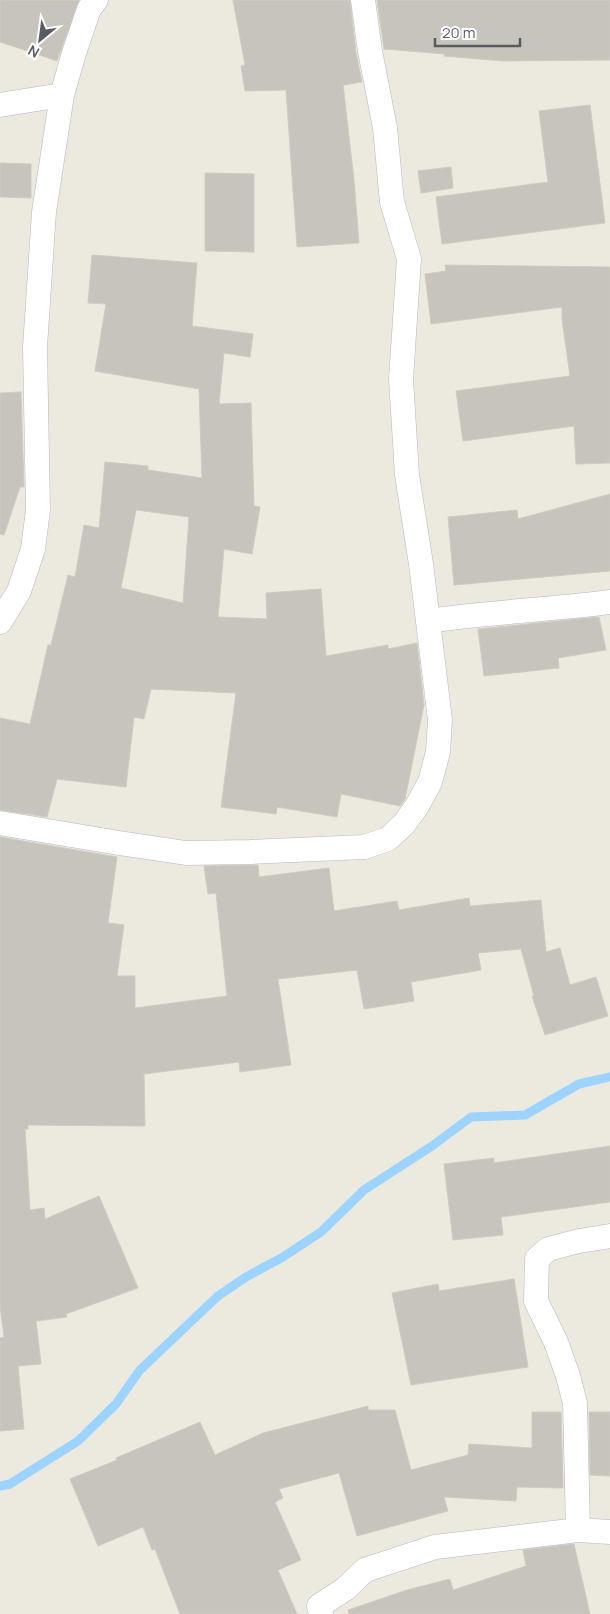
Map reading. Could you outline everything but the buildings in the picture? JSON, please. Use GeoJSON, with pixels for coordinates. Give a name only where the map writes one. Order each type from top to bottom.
{"type":"FeatureCollection","features":[{"type":"Feature","properties":{"kind":"street"},"geometry":{"type":"LineString","coordinates":[[0,622],[19,591],[33,549],[38,510],[35,347],[44,212],[62,95],[89,9],[96,0]]}},
{"type":"Feature","properties":{"kind":"street"},"geometry":{"type":"LineString","coordinates":[[0,823],[186,852],[250,852],[364,846],[388,839],[404,824],[418,806],[430,782],[438,752],[440,720],[421,564],[407,475],[401,379],[409,259],[392,202],[385,128],[370,50],[363,0]]}},
{"type":"Feature","properties":{"kind":"street"},"geometry":{"type":"LineString","coordinates":[[0,105],[62,95]]}},
{"type":"Feature","properties":{"kind":"street"},"geometry":{"type":"LineString","coordinates":[[428,621],[451,617],[563,608],[610,602]]}},
{"type":"Feature","properties":{"kind":"street"},"geometry":{"type":"LineString","coordinates":[[578,1530],[575,1403],[556,1342],[536,1301],[537,1259],[548,1249],[610,1236]]}},
{"type":"Feature","properties":{"kind":"street"},"geometry":{"type":"LineString","coordinates":[[321,1614],[319,1606],[345,1589],[365,1570],[435,1546],[578,1530],[610,1532]]}},
{"type":"Feature","properties":{"kind":"waterway"},"geometry":{"type":"LineString","coordinates":[[0,1486],[10,1484],[78,1441],[116,1404],[140,1370],[218,1296],[321,1232],[364,1190],[432,1146],[471,1117],[525,1115],[579,1084],[610,1077]]}}]}
